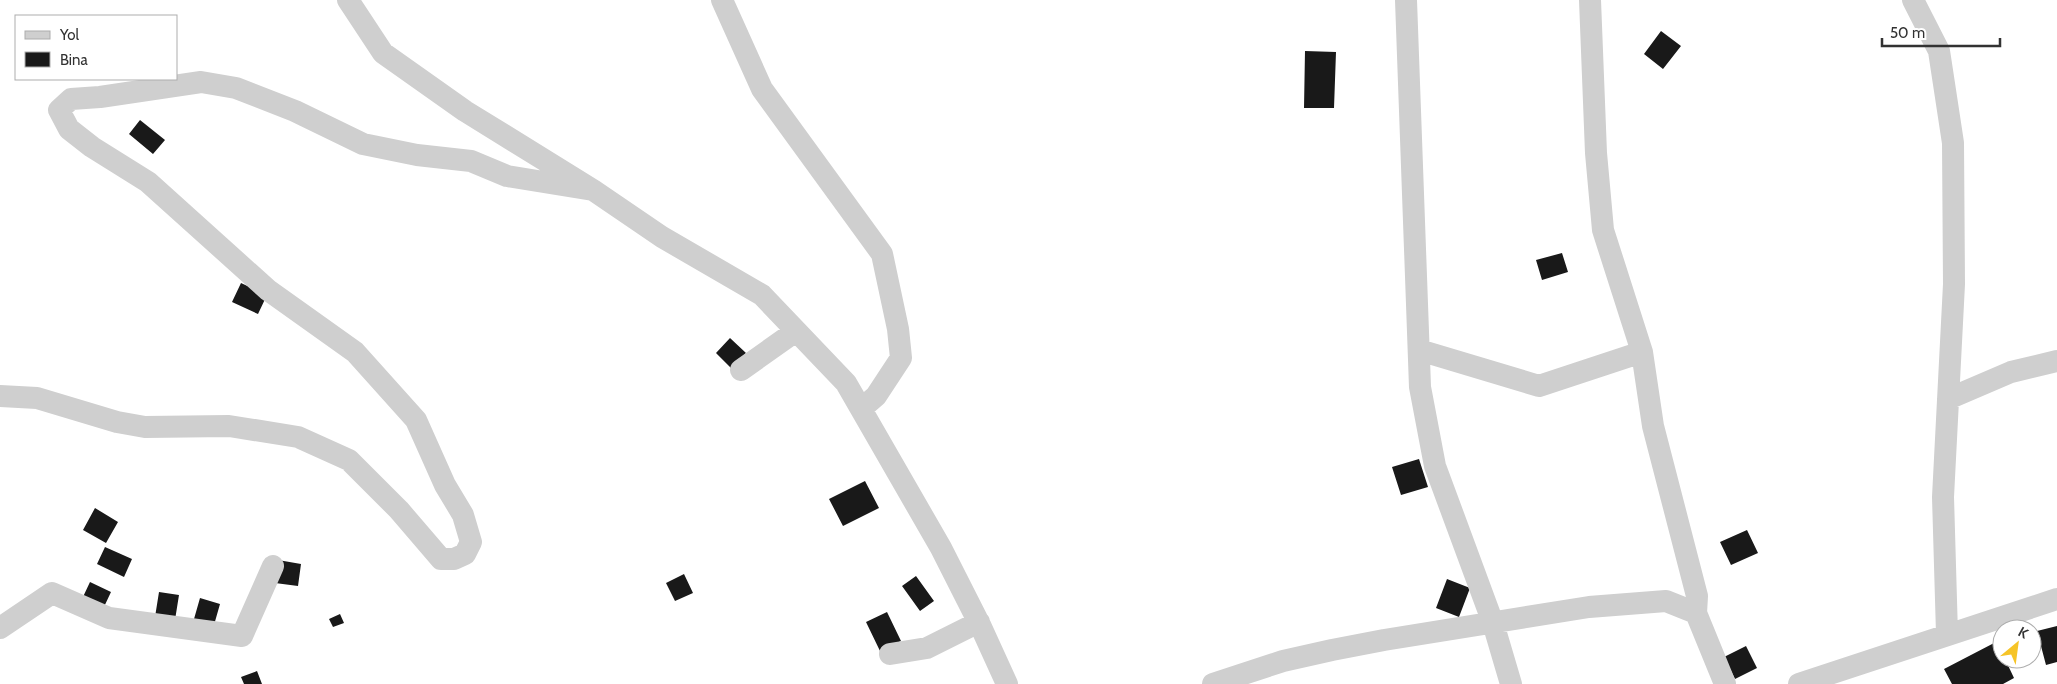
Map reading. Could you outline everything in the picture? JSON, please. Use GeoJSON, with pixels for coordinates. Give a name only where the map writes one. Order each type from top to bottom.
{"type":"FeatureCollection","features":[{"type":"Feature","properties":{"kind":"street"},"geometry":{"type":"LineString","coordinates":[[348,0],[383,53],[465,111],[593,190],[662,237],[762,295],[846,382],[941,548],[1008,684]]}},
{"type":"Feature","properties":{"kind":"street"},"geometry":{"type":"LineString","coordinates":[[722,0],[762,89],[882,254],[898,329],[901,358],[876,396],[861,409]]}},
{"type":"Feature","properties":{"kind":"street"},"geometry":{"type":"LineString","coordinates":[[1406,0],[1420,386],[1435,466],[1493,623],[1511,684]]}},
{"type":"Feature","properties":{"kind":"street"},"geometry":{"type":"LineString","coordinates":[[1590,0],[1596,153],[1603,230],[1642,352],[1653,426],[1696,596],[1696,614],[1725,684]]}},
{"type":"Feature","properties":{"kind":"street"},"geometry":{"type":"LineString","coordinates":[[1913,0],[1939,51],[1953,143],[1954,284],[1943,497],[1947,634]]}},
{"type":"Feature","properties":{"kind":"street"},"geometry":{"type":"LineString","coordinates":[[0,396],[37,398],[117,422],[145,428],[229,426],[298,437],[349,460],[399,510],[441,559],[454,559],[465,554],[471,542],[468,531],[463,515],[445,485],[416,420],[355,352],[268,290],[148,182],[92,147],[69,129],[59,110],[71,99],[201,82],[236,88],[295,111],[363,144],[417,155],[471,161],[507,176],[593,190]]}},
{"type":"Feature","properties":{"kind":"street"},"geometry":{"type":"LineString","coordinates":[[741,370],[796,331]]}},
{"type":"Feature","properties":{"kind":"street"},"geometry":{"type":"LineString","coordinates":[[1418,350],[1539,386],[1642,352]]}},
{"type":"Feature","properties":{"kind":"street"},"geometry":{"type":"LineString","coordinates":[[1948,398],[2010,372],[2057,361]]}},
{"type":"Feature","properties":{"kind":"street"},"geometry":{"type":"LineString","coordinates":[[0,628],[52,593],[109,618],[242,636],[273,566]]}},
{"type":"Feature","properties":{"kind":"street"},"geometry":{"type":"LineString","coordinates":[[1799,684],[2057,599]]}},
{"type":"Feature","properties":{"kind":"street"},"geometry":{"type":"LineString","coordinates":[[1213,684],[1283,661],[1332,650],[1588,608],[1666,601],[1696,614]]}},
{"type":"Feature","properties":{"kind":"street"},"geometry":{"type":"LineString","coordinates":[[890,654],[927,648],[979,622]]}},
{"type":"Feature","properties":{"kind":"building"},"geometry":{"type":"Polygon","coordinates":[[[1661,31],[1681,46],[1663,69],[1644,54],[1661,31]]]}},
{"type":"Feature","properties":{"kind":"building"},"geometry":{"type":"Polygon","coordinates":[[[1305,51],[1336,52],[1334,108],[1304,108],[1305,51]]]}},
{"type":"Feature","properties":{"kind":"building"},"geometry":{"type":"Polygon","coordinates":[[[140,120],[165,140],[153,154],[129,134],[140,120]]]}},
{"type":"Feature","properties":{"kind":"building"},"geometry":{"type":"Polygon","coordinates":[[[1562,253],[1568,272],[1542,280],[1536,260],[1562,253]]]}},
{"type":"Feature","properties":{"kind":"building"},"geometry":{"type":"Polygon","coordinates":[[[241,283],[267,295],[258,314],[232,302],[241,283]]]}},
{"type":"Feature","properties":{"kind":"building"},"geometry":{"type":"Polygon","coordinates":[[[730,338],[746,353],[731,368],[716,353],[730,338]]]}},
{"type":"Feature","properties":{"kind":"building"},"geometry":{"type":"Polygon","coordinates":[[[1419,459],[1428,487],[1401,495],[1392,467],[1419,459]]]}},
{"type":"Feature","properties":{"kind":"building"},"geometry":{"type":"Polygon","coordinates":[[[865,481],[879,508],[843,526],[829,499],[865,481]]]}},
{"type":"Feature","properties":{"kind":"building"},"geometry":{"type":"Polygon","coordinates":[[[95,508],[118,522],[106,543],[83,530],[95,508]]]}},
{"type":"Feature","properties":{"kind":"building"},"geometry":{"type":"Polygon","coordinates":[[[1747,530],[1758,553],[1731,565],[1720,542],[1747,530]]]}},
{"type":"Feature","properties":{"kind":"building"},"geometry":{"type":"Polygon","coordinates":[[[105,547],[132,559],[124,577],[97,564],[105,547]]]}},
{"type":"Feature","properties":{"kind":"building"},"geometry":{"type":"Polygon","coordinates":[[[278,560],[301,564],[298,586],[275,583],[278,560]]]}},
{"type":"Feature","properties":{"kind":"building"},"geometry":{"type":"Polygon","coordinates":[[[684,574],[693,593],[675,601],[666,583],[684,574]]]}},
{"type":"Feature","properties":{"kind":"building"},"geometry":{"type":"Polygon","coordinates":[[[916,576],[934,601],[920,611],[902,586],[916,576]]]}},
{"type":"Feature","properties":{"kind":"building"},"geometry":{"type":"Polygon","coordinates":[[[1447,579],[1470,588],[1459,617],[1436,608],[1447,579]]]}},
{"type":"Feature","properties":{"kind":"building"},"geometry":{"type":"Polygon","coordinates":[[[90,582],[111,592],[103,609],[82,599],[90,582]]]}},
{"type":"Feature","properties":{"kind":"building"},"geometry":{"type":"Polygon","coordinates":[[[159,592],[179,595],[175,620],[155,617],[159,592]]]}},
{"type":"Feature","properties":{"kind":"building"},"geometry":{"type":"Polygon","coordinates":[[[200,598],[220,604],[214,625],[194,619],[200,598]]]}},
{"type":"Feature","properties":{"kind":"building"},"geometry":{"type":"Polygon","coordinates":[[[887,612],[901,641],[880,651],[866,622],[887,612]]]}},
{"type":"Feature","properties":{"kind":"building"},"geometry":{"type":"Polygon","coordinates":[[[340,614],[344,623],[333,627],[329,619],[340,614]]]}},
{"type":"Feature","properties":{"kind":"building"},"geometry":{"type":"Polygon","coordinates":[[[2057,626],[2057,662],[2046,665],[2042,650],[2042,630],[2057,626]]]}},
{"type":"Feature","properties":{"kind":"building"},"geometry":{"type":"Polygon","coordinates":[[[1992,644],[1992,669],[2010,669],[2014,678],[2003,684],[1952,684],[1944,669],[1992,644]]]}},
{"type":"Feature","properties":{"kind":"building"},"geometry":{"type":"Polygon","coordinates":[[[1746,646],[1757,668],[1735,679],[1724,657],[1746,646]]]}},
{"type":"Feature","properties":{"kind":"building"},"geometry":{"type":"Polygon","coordinates":[[[257,671],[262,684],[244,684],[241,677],[257,671]]]}}]}
